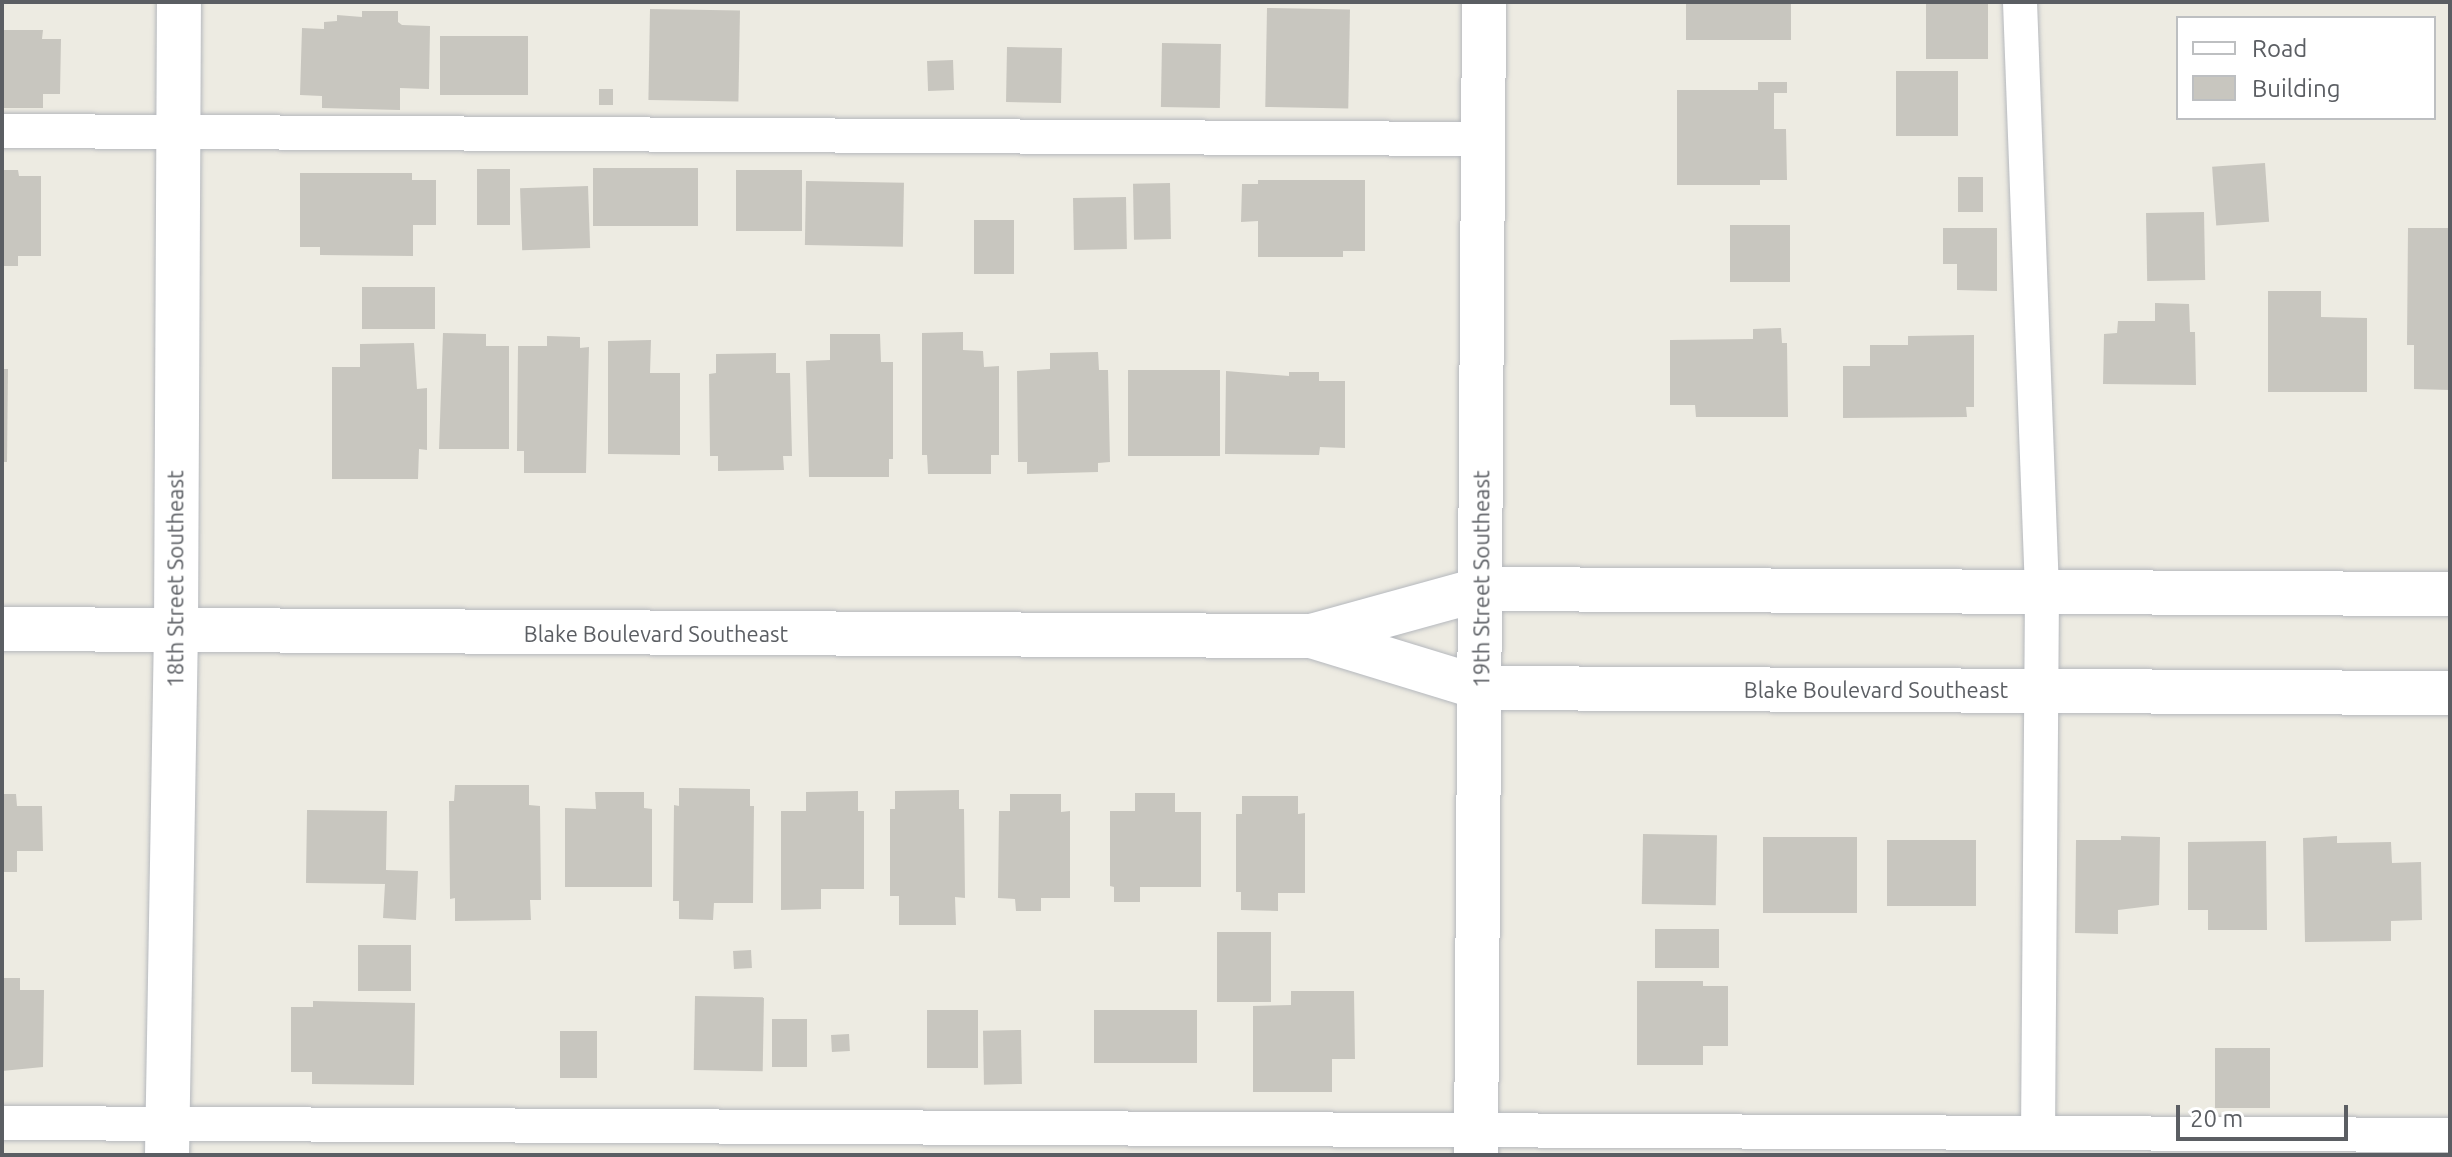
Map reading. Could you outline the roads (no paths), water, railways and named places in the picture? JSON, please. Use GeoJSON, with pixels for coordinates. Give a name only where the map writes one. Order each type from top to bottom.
{"type":"FeatureCollection","features":[{"type":"Feature","properties":{"kind":"street","name":"18th Street Southeast"},"geometry":{"type":"LineString","coordinates":[[167,1140],[176,631],[179,2]]}},
{"type":"Feature","properties":{"kind":"street","name":"19th Street Southeast"},"geometry":{"type":"LineString","coordinates":[[1476,1143],[1484,2]]}},
{"type":"Feature","properties":{"kind":"street","name":"Blake Boulevard Southeast"},"geometry":{"type":"LineString","coordinates":[[2,629],[1311,636],[1482,589],[2450,594]]}},
{"type":"Feature","properties":{"kind":"street","name":"Blake Boulevard Southeast"},"geometry":{"type":"LineString","coordinates":[[1311,636],[1481,688],[2450,693]]}},
{"type":"Feature","properties":{"kind":"lane"},"geometry":{"type":"LineString","coordinates":[[2020,2],[2042,592],[2038,1133]]}},
{"type":"Feature","properties":{"kind":"lane"},"geometry":{"type":"LineString","coordinates":[[2,131],[1484,139]]}},
{"type":"Feature","properties":{"kind":"lane"},"geometry":{"type":"LineString","coordinates":[[2,1123],[167,1140],[1476,1143],[2038,1133],[2450,1135]]}}]}
